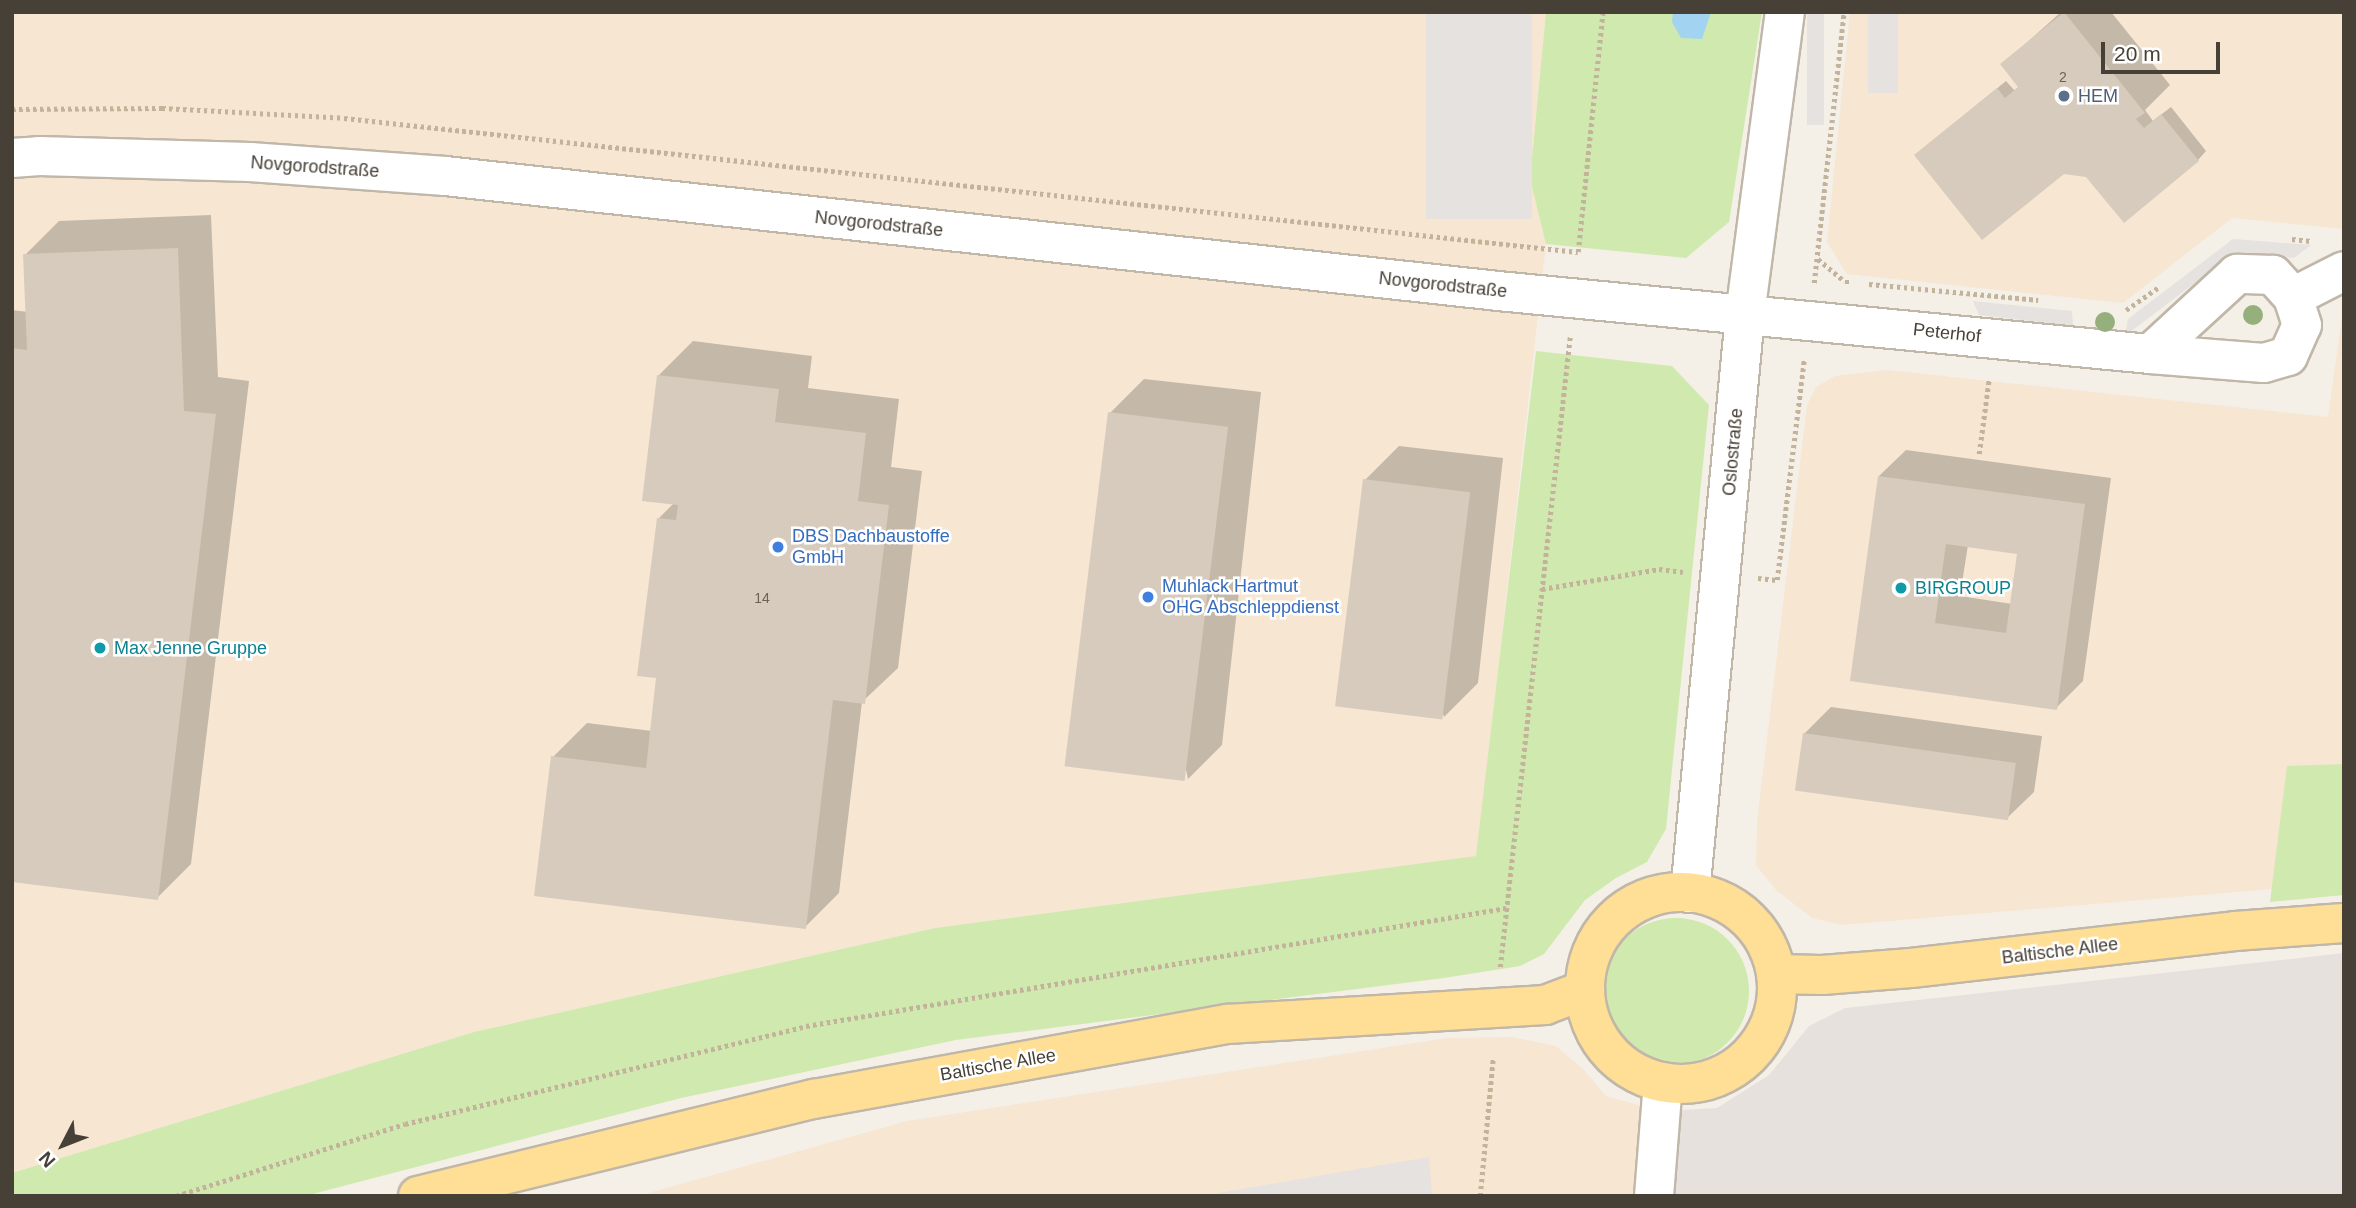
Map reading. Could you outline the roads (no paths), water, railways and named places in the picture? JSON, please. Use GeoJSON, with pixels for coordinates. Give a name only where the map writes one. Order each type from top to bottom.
{"type":"FeatureCollection","features":[{"type":"Feature","properties":{"kind":"main road"},"geometry":{"type":"LineString","coordinates":[[1690,892],[1704,894],[1729,904],[1751,922],[1767,946],[1776,974],[1777,994],[1773,1014],[1754,1050],[1739,1064],[1703,1081],[1663,1082],[1626,1066],[1605,1045],[1591,1019],[1585,990],[1591,956],[1608,926],[1620,914],[1650,897],[1690,892]]}},
{"type":"Feature","properties":{"kind":"main road","name":"Baltische Allee"},"geometry":{"type":"LineString","coordinates":[[1776,974],[1822,975],[1912,968],[2235,931],[2344,923]]}},
{"type":"Feature","properties":{"kind":"main road","name":"Baltische Allee"},"geometry":{"type":"LineString","coordinates":[[418,1196],[814,1099],[1227,1024],[1545,1004],[1585,990]]}},
{"type":"Feature","properties":{"kind":"street","name":"Oslostraße"},"geometry":{"type":"LineString","coordinates":[[1690,892],[1745,315],[1785,12]]}},
{"type":"Feature","properties":{"kind":"street","name":"Novgorodstraße"},"geometry":{"type":"LineString","coordinates":[[12,158],[39,156],[250,162],[444,176],[1745,315]]}},
{"type":"Feature","properties":{"kind":"street"},"geometry":{"type":"LineString","coordinates":[[2150,354],[2237,274],[2273,275],[2293,297],[2344,271]]}},
{"type":"Feature","properties":{"kind":"street","name":"Peterhof"},"geometry":{"type":"LineString","coordinates":[[1745,315],[2264,363],[2288,356],[2302,325],[2293,297]]}},
{"type":"Feature","properties":{"kind":"street"},"geometry":{"type":"LineString","coordinates":[[1654,1196],[1663,1082]]}},
{"type":"Feature","properties":{"kind":"water"},"geometry":{"type":"Polygon","coordinates":[[[1673,12],[1711,12],[1702,39],[1681,38],[1672,22],[1673,12]]]}},
{"type":"Feature","properties":{"kind":"place","name":"HEM"},"geometry":{"type":"Point","coordinates":[2064,96]}},
{"type":"Feature","properties":{"kind":"place","name":"DBS Dachbaustoffe GmbH"},"geometry":{"type":"Point","coordinates":[778,547]}},
{"type":"Feature","properties":{"kind":"place","name":"BIRGROUP"},"geometry":{"type":"Point","coordinates":[1901,588]}},
{"type":"Feature","properties":{"kind":"place","name":"Muhlack Hartmut OHG Abschleppdienst"},"geometry":{"type":"Point","coordinates":[1148,597]}},
{"type":"Feature","properties":{"kind":"place","name":"Max Jenne Gruppe"},"geometry":{"type":"Point","coordinates":[100,648]}}]}
